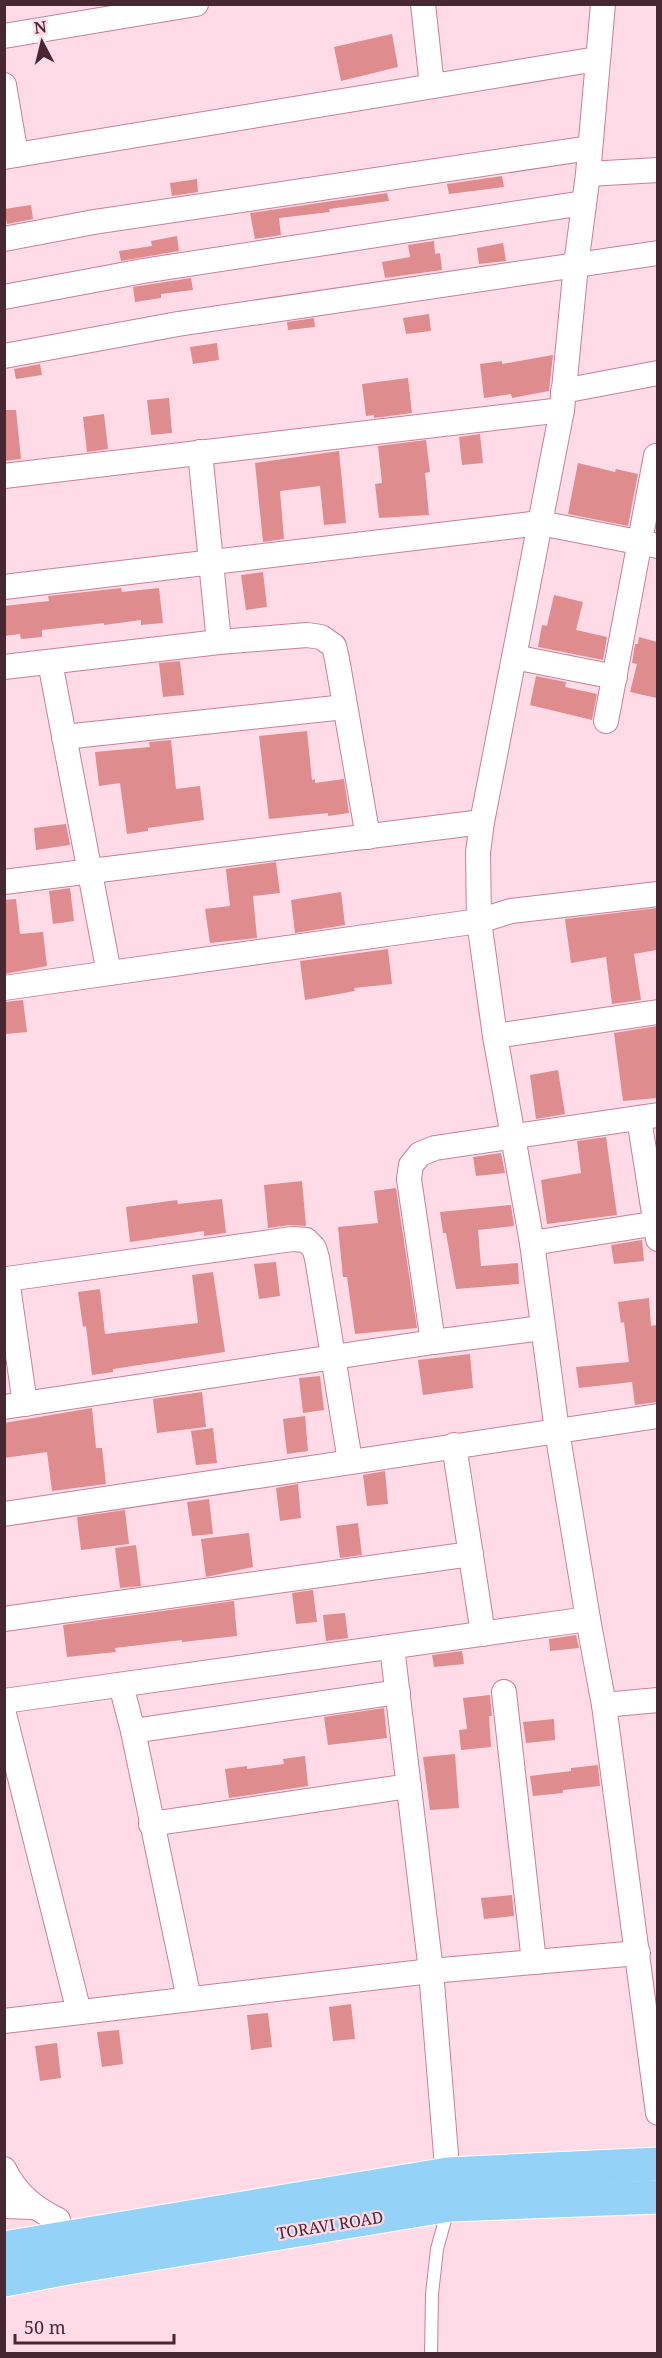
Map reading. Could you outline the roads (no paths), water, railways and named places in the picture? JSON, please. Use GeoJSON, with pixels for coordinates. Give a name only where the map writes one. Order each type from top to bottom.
{"type":"FeatureCollection","features":[{"type":"Feature","properties":{"kind":"highway","name":"TORAVI ROAD"},"geometry":{"type":"LineString","coordinates":[[4,2247],[61,2237],[657,2164]]}},
{"type":"Feature","properties":{"kind":"highway","name":"TORAVI ROAD"},"geometry":{"type":"LineString","coordinates":[[4,2280],[449,2190],[657,2197]]}},
{"type":"Feature","properties":{"kind":"street"},"geometry":{"type":"LineString","coordinates":[[5,34],[149,8],[196,4]]}},
{"type":"Feature","properties":{"kind":"street"},"geometry":{"type":"LineString","coordinates":[[423,4],[432,86]]}},
{"type":"Feature","properties":{"kind":"street"},"geometry":{"type":"LineString","coordinates":[[603,4],[588,174],[562,400],[482,822],[478,852],[479,921],[495,1036],[532,1243],[557,1431],[604,1705],[657,2113]]}},
{"type":"Feature","properties":{"kind":"street"},"geometry":{"type":"LineString","coordinates":[[4,85],[10,156],[597,59]]}},
{"type":"Feature","properties":{"kind":"street"},"geometry":{"type":"LineString","coordinates":[[4,239],[94,222],[590,148]]}},
{"type":"Feature","properties":{"kind":"street"},"geometry":{"type":"LineString","coordinates":[[588,174],[657,170]]}},
{"type":"Feature","properties":{"kind":"street"},"geometry":{"type":"LineString","coordinates":[[4,297],[143,271],[584,203]]}},
{"type":"Feature","properties":{"kind":"street"},"geometry":{"type":"LineString","coordinates":[[4,356],[178,324],[657,253]]}},
{"type":"Feature","properties":{"kind":"street"},"geometry":{"type":"LineString","coordinates":[[4,476],[200,452],[562,400],[657,373]]}},
{"type":"Feature","properties":{"kind":"street"},"geometry":{"type":"LineString","coordinates":[[200,452],[219,642]]}},
{"type":"Feature","properties":{"kind":"street"},"geometry":{"type":"LineString","coordinates":[[606,721],[649,545],[657,456]]}},
{"type":"Feature","properties":{"kind":"street"},"geometry":{"type":"LineString","coordinates":[[4,587],[540,523],[649,545]]}},
{"type":"Feature","properties":{"kind":"street"},"geometry":{"type":"LineString","coordinates":[[4,667],[219,642],[307,635],[321,637],[334,646],[368,837]]}},
{"type":"Feature","properties":{"kind":"street"},"geometry":{"type":"LineString","coordinates":[[514,657],[615,677]]}},
{"type":"Feature","properties":{"kind":"street"},"geometry":{"type":"LineString","coordinates":[[50,662],[109,973]]}},
{"type":"Feature","properties":{"kind":"street"},"geometry":{"type":"LineString","coordinates":[[63,737],[345,707]]}},
{"type":"Feature","properties":{"kind":"street"},"geometry":{"type":"LineString","coordinates":[[4,882],[482,822]]}},
{"type":"Feature","properties":{"kind":"street"},"geometry":{"type":"LineString","coordinates":[[4,988],[479,921],[511,911],[657,894]]}},
{"type":"Feature","properties":{"kind":"street"},"geometry":{"type":"LineString","coordinates":[[495,1036],[657,1012]]}},
{"type":"Feature","properties":{"kind":"street"},"geometry":{"type":"LineString","coordinates":[[433,1342],[409,1179],[411,1165],[420,1154],[435,1148],[512,1135],[648,1117],[657,1228],[532,1243]]}},
{"type":"Feature","properties":{"kind":"street"},"geometry":{"type":"LineString","coordinates":[[350,1461],[333,1359],[317,1258],[314,1248],[306,1240],[292,1239],[6,1271],[15,1405],[333,1359],[433,1342],[542,1328]]}},
{"type":"Feature","properties":{"kind":"street"},"geometry":{"type":"LineString","coordinates":[[4,1514],[657,1416]]}},
{"type":"Feature","properties":{"kind":"street"},"geometry":{"type":"LineString","coordinates":[[454,1445],[483,1634]]}},
{"type":"Feature","properties":{"kind":"street"},"geometry":{"type":"LineString","coordinates":[[4,1619],[471,1554]]}},
{"type":"Feature","properties":{"kind":"street"},"geometry":{"type":"LineString","coordinates":[[4,1701],[588,1619]]}},
{"type":"Feature","properties":{"kind":"street"},"geometry":{"type":"LineString","coordinates":[[392,1647],[431,1971],[449,2190]]}},
{"type":"Feature","properties":{"kind":"street"},"geometry":{"type":"LineString","coordinates":[[121,1685],[133,1731],[189,1999]]}},
{"type":"Feature","properties":{"kind":"street"},"geometry":{"type":"LineString","coordinates":[[133,1731],[398,1692]]}},
{"type":"Feature","properties":{"kind":"street"},"geometry":{"type":"LineString","coordinates":[[504,1692],[534,1962]]}},
{"type":"Feature","properties":{"kind":"street"},"geometry":{"type":"LineString","coordinates":[[604,1705],[657,1700]]}},
{"type":"Feature","properties":{"kind":"street"},"geometry":{"type":"LineString","coordinates":[[4,1714],[79,2012]]}},
{"type":"Feature","properties":{"kind":"street"},"geometry":{"type":"LineString","coordinates":[[151,1824],[409,1786]]}},
{"type":"Feature","properties":{"kind":"street"},"geometry":{"type":"LineString","coordinates":[[4,2021],[431,1971],[638,1953]]}},
{"type":"Feature","properties":{"kind":"street"},"geometry":{"type":"LineString","coordinates":[[4,2169],[19,2192],[33,2207],[58,2220],[61,2237]]}},
{"type":"Feature","properties":{"kind":"street"},"geometry":{"type":"LineString","coordinates":[[4,2206],[33,2207]]}},
{"type":"Feature","properties":{"kind":"lane"},"geometry":{"type":"LineString","coordinates":[[428,2351],[437,2249],[449,2190]]}}]}
